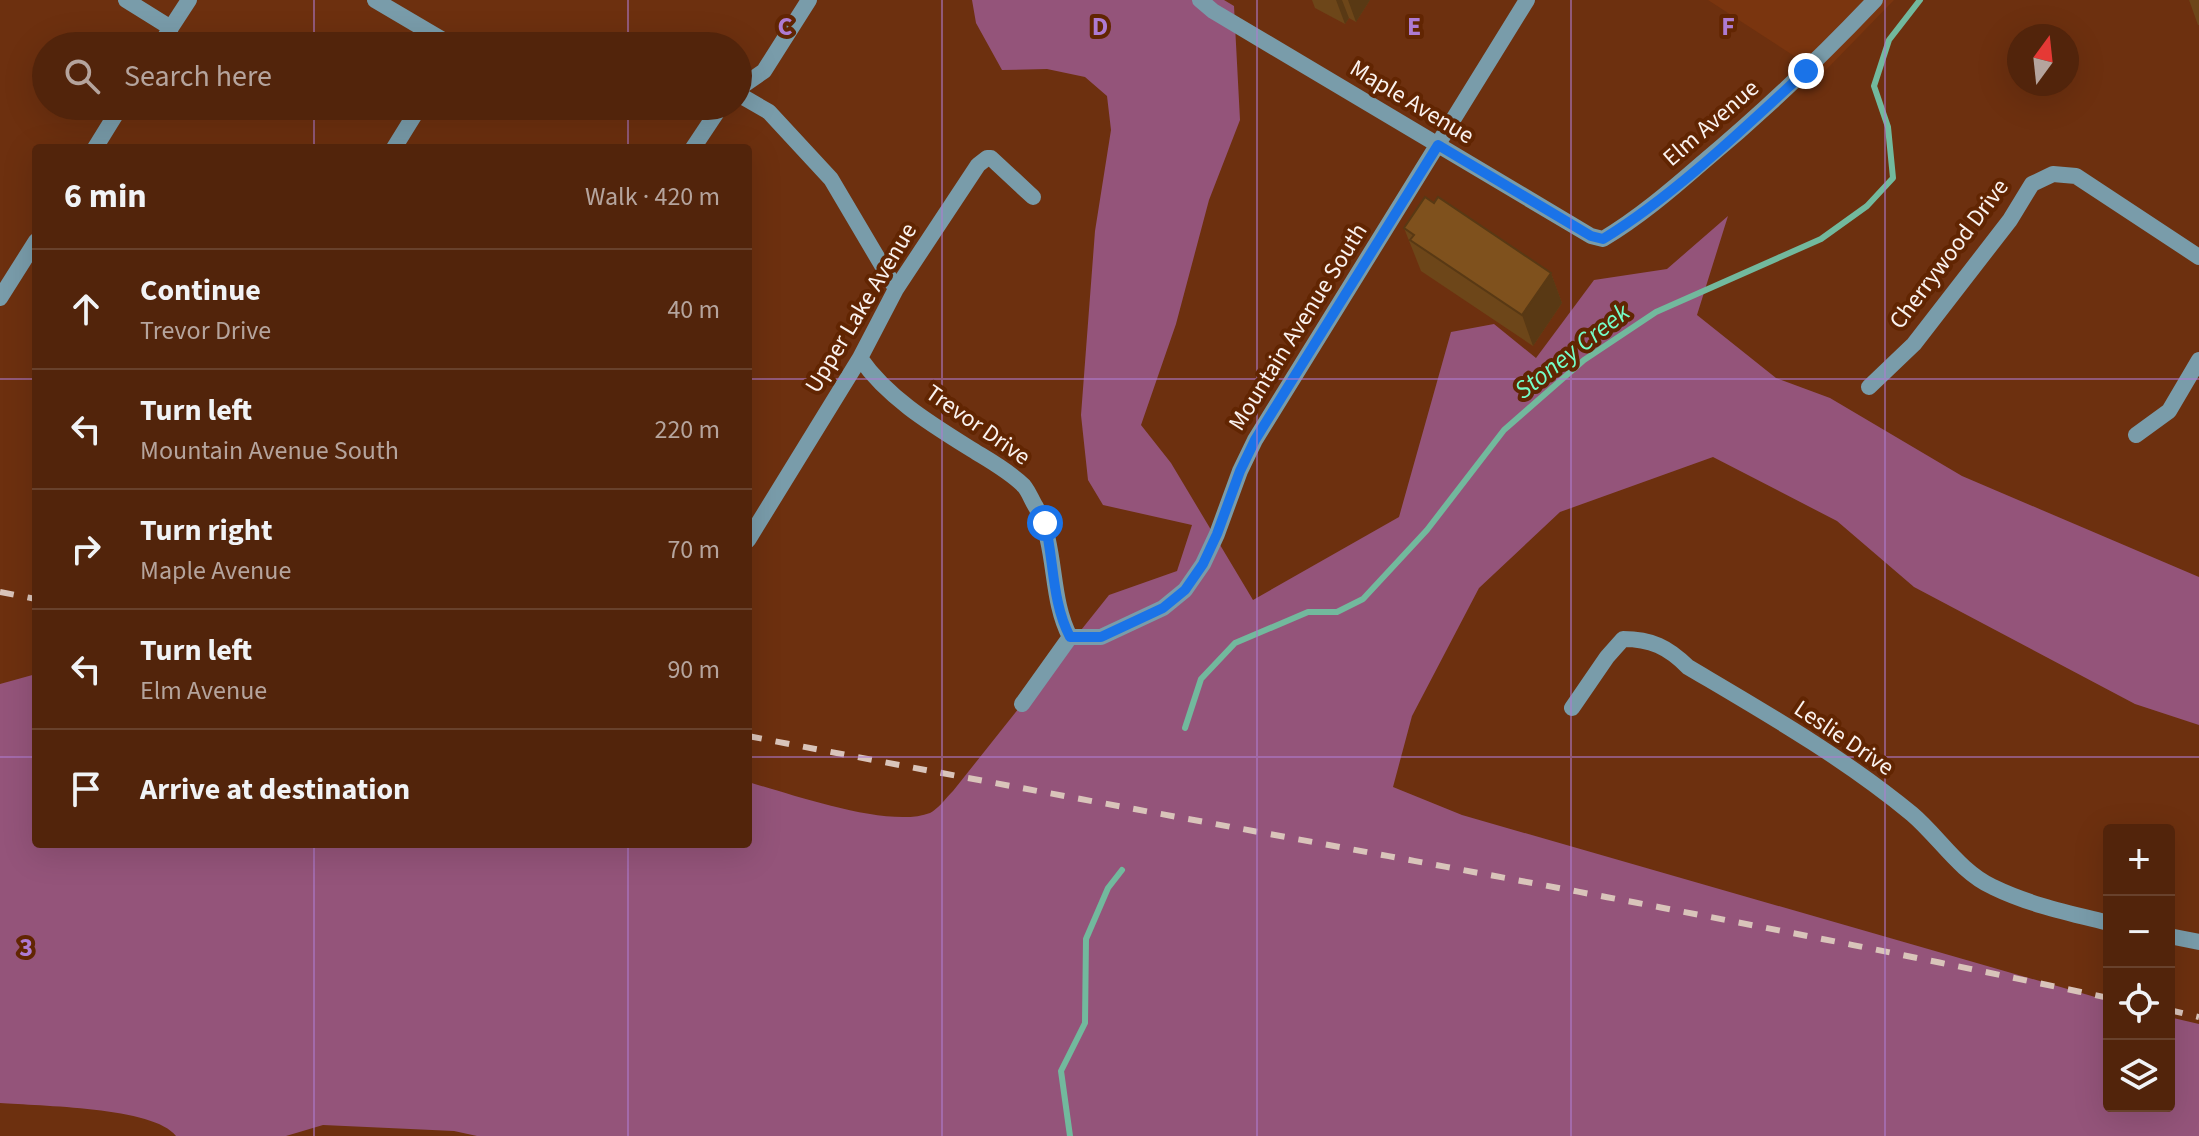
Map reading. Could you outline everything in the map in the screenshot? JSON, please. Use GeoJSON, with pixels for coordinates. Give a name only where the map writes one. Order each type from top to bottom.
{"type":"FeatureCollection","features":[{"type":"Feature","properties":{"kind":"street"},"geometry":{"type":"LineString","coordinates":[[126,0],[171,28]]}},
{"type":"Feature","properties":{"kind":"street"},"geometry":{"type":"LineString","coordinates":[[168,32],[189,0]]}},
{"type":"Feature","properties":{"kind":"street"},"geometry":{"type":"LineString","coordinates":[[375,0],[429,32]]}},
{"type":"Feature","properties":{"kind":"street"},"geometry":{"type":"LineString","coordinates":[[752,80],[764,71],[809,0]]}},
{"type":"Feature","properties":{"kind":"street","name":"Maple Avenue"},"geometry":{"type":"LineString","coordinates":[[1200,0],[1213,11],[1591,236],[1603,239]]}},
{"type":"Feature","properties":{"kind":"street","name":"Mountain Avenue South"},"geometry":{"type":"LineString","coordinates":[[1070,637],[1101,637],[1163,608],[1185,590],[1203,564],[1217,534],[1255,440],[1527,0]]}},
{"type":"Feature","properties":{"kind":"street","name":"Elm Avenue"},"geometry":{"type":"LineString","coordinates":[[1603,239],[1683,180],[1752,121],[1824,54],[1875,0]]}},
{"type":"Feature","properties":{"kind":"street"},"geometry":{"type":"LineString","coordinates":[[752,100],[769,112],[831,179],[896,289]]}},
{"type":"Feature","properties":{"kind":"street"},"geometry":{"type":"LineString","coordinates":[[97,144],[112,120]]}},
{"type":"Feature","properties":{"kind":"street"},"geometry":{"type":"LineString","coordinates":[[396,144],[411,120]]}},
{"type":"Feature","properties":{"kind":"street"},"geometry":{"type":"LineString","coordinates":[[696,144],[712,120]]}},
{"type":"Feature","properties":{"kind":"street","name":"Upper Lake Avenue"},"geometry":{"type":"LineString","coordinates":[[752,534],[860,358],[896,289],[978,165],[991,158],[1033,197]]}},
{"type":"Feature","properties":{"kind":"street","name":"Cherrywood Drive"},"geometry":{"type":"LineString","coordinates":[[1869,387],[1914,344],[1939,313],[2010,220],[2032,184],[2053,174],[2076,176],[2199,257]]}},
{"type":"Feature","properties":{"kind":"street"},"geometry":{"type":"LineString","coordinates":[[0,298],[32,247]]}},
{"type":"Feature","properties":{"kind":"street","name":"Trevor Drive"},"geometry":{"type":"LineString","coordinates":[[860,358],[873,377],[902,402],[1025,487],[1045,523],[1060,618],[1070,637]]}},
{"type":"Feature","properties":{"kind":"street"},"geometry":{"type":"LineString","coordinates":[[2136,435],[2169,411],[2199,360]]}},
{"type":"Feature","properties":{"kind":"street"},"geometry":{"type":"LineString","coordinates":[[1022,704],[1070,637]]}},
{"type":"Feature","properties":{"kind":"street","name":"Leslie Drive"},"geometry":{"type":"LineString","coordinates":[[1572,708],[1623,639],[1645,639],[1671,650],[1688,667],[1822,749],[1878,789],[1913,815],[1951,855],[1989,886],[2035,905],[2103,922]]}},
{"type":"Feature","properties":{"kind":"street"},"geometry":{"type":"LineString","coordinates":[[2175,937],[2199,942]]}},
{"type":"Feature","properties":{"kind":"shaded area"},"geometry":{"type":"Polygon","coordinates":[[[972,0],[1224,0],[1234,6],[1240,120],[1209,200],[1176,324],[1141,425],[1171,463],[1253,600],[1399,517],[1451,332],[1494,324],[1536,358],[1594,280],[1667,269],[1728,216],[1697,315],[1776,378],[1830,398],[1962,476],[2199,577],[2199,725],[2135,704],[1914,587],[1837,521],[1713,457],[1560,512],[1479,588],[1412,716],[1393,787],[1462,815],[2103,999],[2103,1112],[2175,1112],[2175,1018],[2199,1024],[2199,1136],[477,1136],[454,1131],[323,1125],[286,1136],[176,1136],[164,1126],[121,1114],[0,1103],[0,684],[32,675],[32,848],[752,848],[752,783],[866,813],[912,817],[930,813],[953,791],[1109,595],[1177,571],[1192,525],[1103,505],[1088,480],[1081,415],[1095,231],[1111,130],[1107,96],[1085,77],[1047,69],[1002,70],[976,23],[972,0]]]}},
{"type":"Feature","properties":{"kind":"shaded area"},"geometry":{"type":"Polygon","coordinates":[[[1708,0],[1894,0],[1822,74],[1708,0]]]}},
{"type":"Feature","properties":{"kind":"building"},"geometry":{"type":"Polygon","coordinates":[[[1425,197],[1434,203],[1438,197],[1551,273],[1522,315],[1410,240],[1414,235],[1404,228],[1425,197]]]}},
{"type":"Feature","properties":{"kind":"waterway","name":"Stoney Creek"},"geometry":{"type":"LineString","coordinates":[[1185,728],[1201,679],[1235,643],[1308,612],[1337,612],[1363,599],[1427,530],[1504,430],[1584,360],[1656,312],[1821,239],[1867,206],[1893,178],[1888,127],[1874,86],[1889,40],[1920,0]]}},
{"type":"Feature","properties":{"kind":"waterway","name":"Stoney Creek"},"geometry":{"type":"LineString","coordinates":[[1070,1136],[1061,1071],[1085,1023],[1086,939],[1108,888],[1122,870]]}},
{"type":"Feature","properties":{"kind":"railway"},"geometry":{"type":"LineString","coordinates":[[0,592],[32,598]]}},
{"type":"Feature","properties":{"kind":"railway"},"geometry":{"type":"LineString","coordinates":[[752,737],[1599,896],[2103,997]]}},
{"type":"Feature","properties":{"kind":"railway"},"geometry":{"type":"LineString","coordinates":[[2175,1011],[2199,1017]]}},
{"type":"Feature","properties":{"kind":"route"},"geometry":{"type":"LineString","coordinates":[[1045,523],[1060,618],[1070,637],[1101,637],[1163,608],[1185,590],[1203,564],[1255,440],[1438,145],[1591,236],[1603,239],[1683,180],[1806,71]]}}]}
